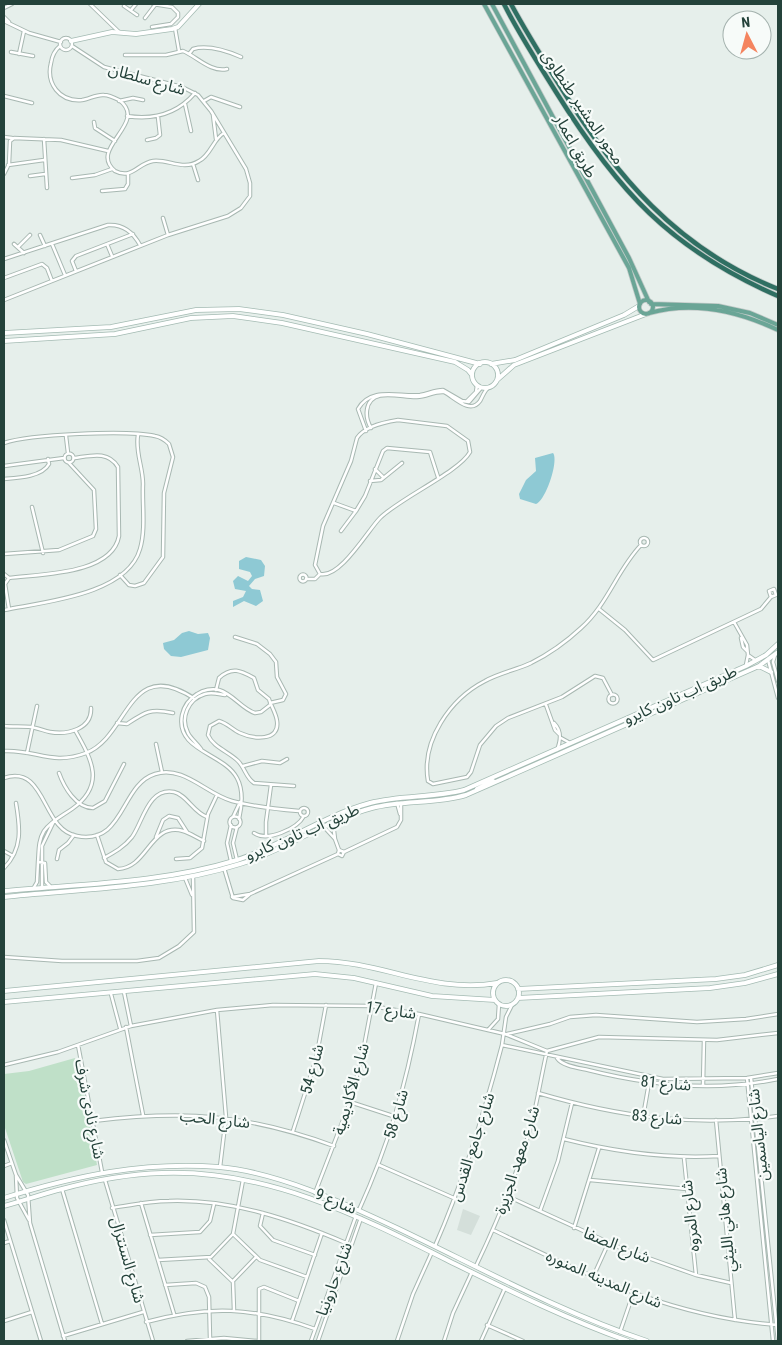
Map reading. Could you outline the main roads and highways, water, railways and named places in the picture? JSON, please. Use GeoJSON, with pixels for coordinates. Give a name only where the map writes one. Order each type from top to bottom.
{"type":"FeatureCollection","features":[{"type":"Feature","properties":{"kind":"highway","name":"محور المشير طنطاوى"},"geometry":{"type":"LineString","coordinates":[[504,4],[524,41],[584,138],[621,185],[676,237],[737,277],[778,296]]}},
{"type":"Feature","properties":{"kind":"highway","name":"محور المشير طنطاوى"},"geometry":{"type":"LineString","coordinates":[[512,4],[530,38],[590,134],[638,193],[674,227],[704,249],[748,275],[778,289]]}},
{"type":"Feature","properties":{"kind":"main road","name":"طريق اعمار"},"geometry":{"type":"LineString","coordinates":[[484,4],[629,268],[640,305]]}},
{"type":"Feature","properties":{"kind":"main road","name":"طريق اعمار"},"geometry":{"type":"LineString","coordinates":[[492,4],[629,258],[650,303]]}},
{"type":"Feature","properties":{"kind":"main road"},"geometry":{"type":"LineString","coordinates":[[778,325],[750,313],[718,306],[650,303],[643,301],[640,305],[640,311],[647,314],[680,308],[705,308],[744,316],[778,330]]}},
{"type":"Feature","properties":{"kind":"main road"},"geometry":{"type":"LineString","coordinates":[[647,314],[652,309],[650,303]]}},
{"type":"Feature","properties":{"kind":"water"},"geometry":{"type":"Polygon","coordinates":[[[553,453],[553,471],[540,501],[536,504],[520,499],[519,494],[526,480],[536,471],[535,458],[553,453]]]}},
{"type":"Feature","properties":{"kind":"water"},"geometry":{"type":"Polygon","coordinates":[[[246,557],[261,560],[265,566],[264,576],[255,579],[249,586],[252,589],[260,590],[263,601],[256,606],[244,601],[233,607],[233,601],[243,597],[246,591],[235,589],[233,581],[238,576],[248,581],[252,576],[250,572],[239,569],[239,561],[246,557]]]}},
{"type":"Feature","properties":{"kind":"water"},"geometry":{"type":"Polygon","coordinates":[[[189,631],[198,634],[208,633],[210,638],[208,650],[181,657],[171,656],[164,649],[163,643],[174,640],[182,633],[189,631]]]}}]}
